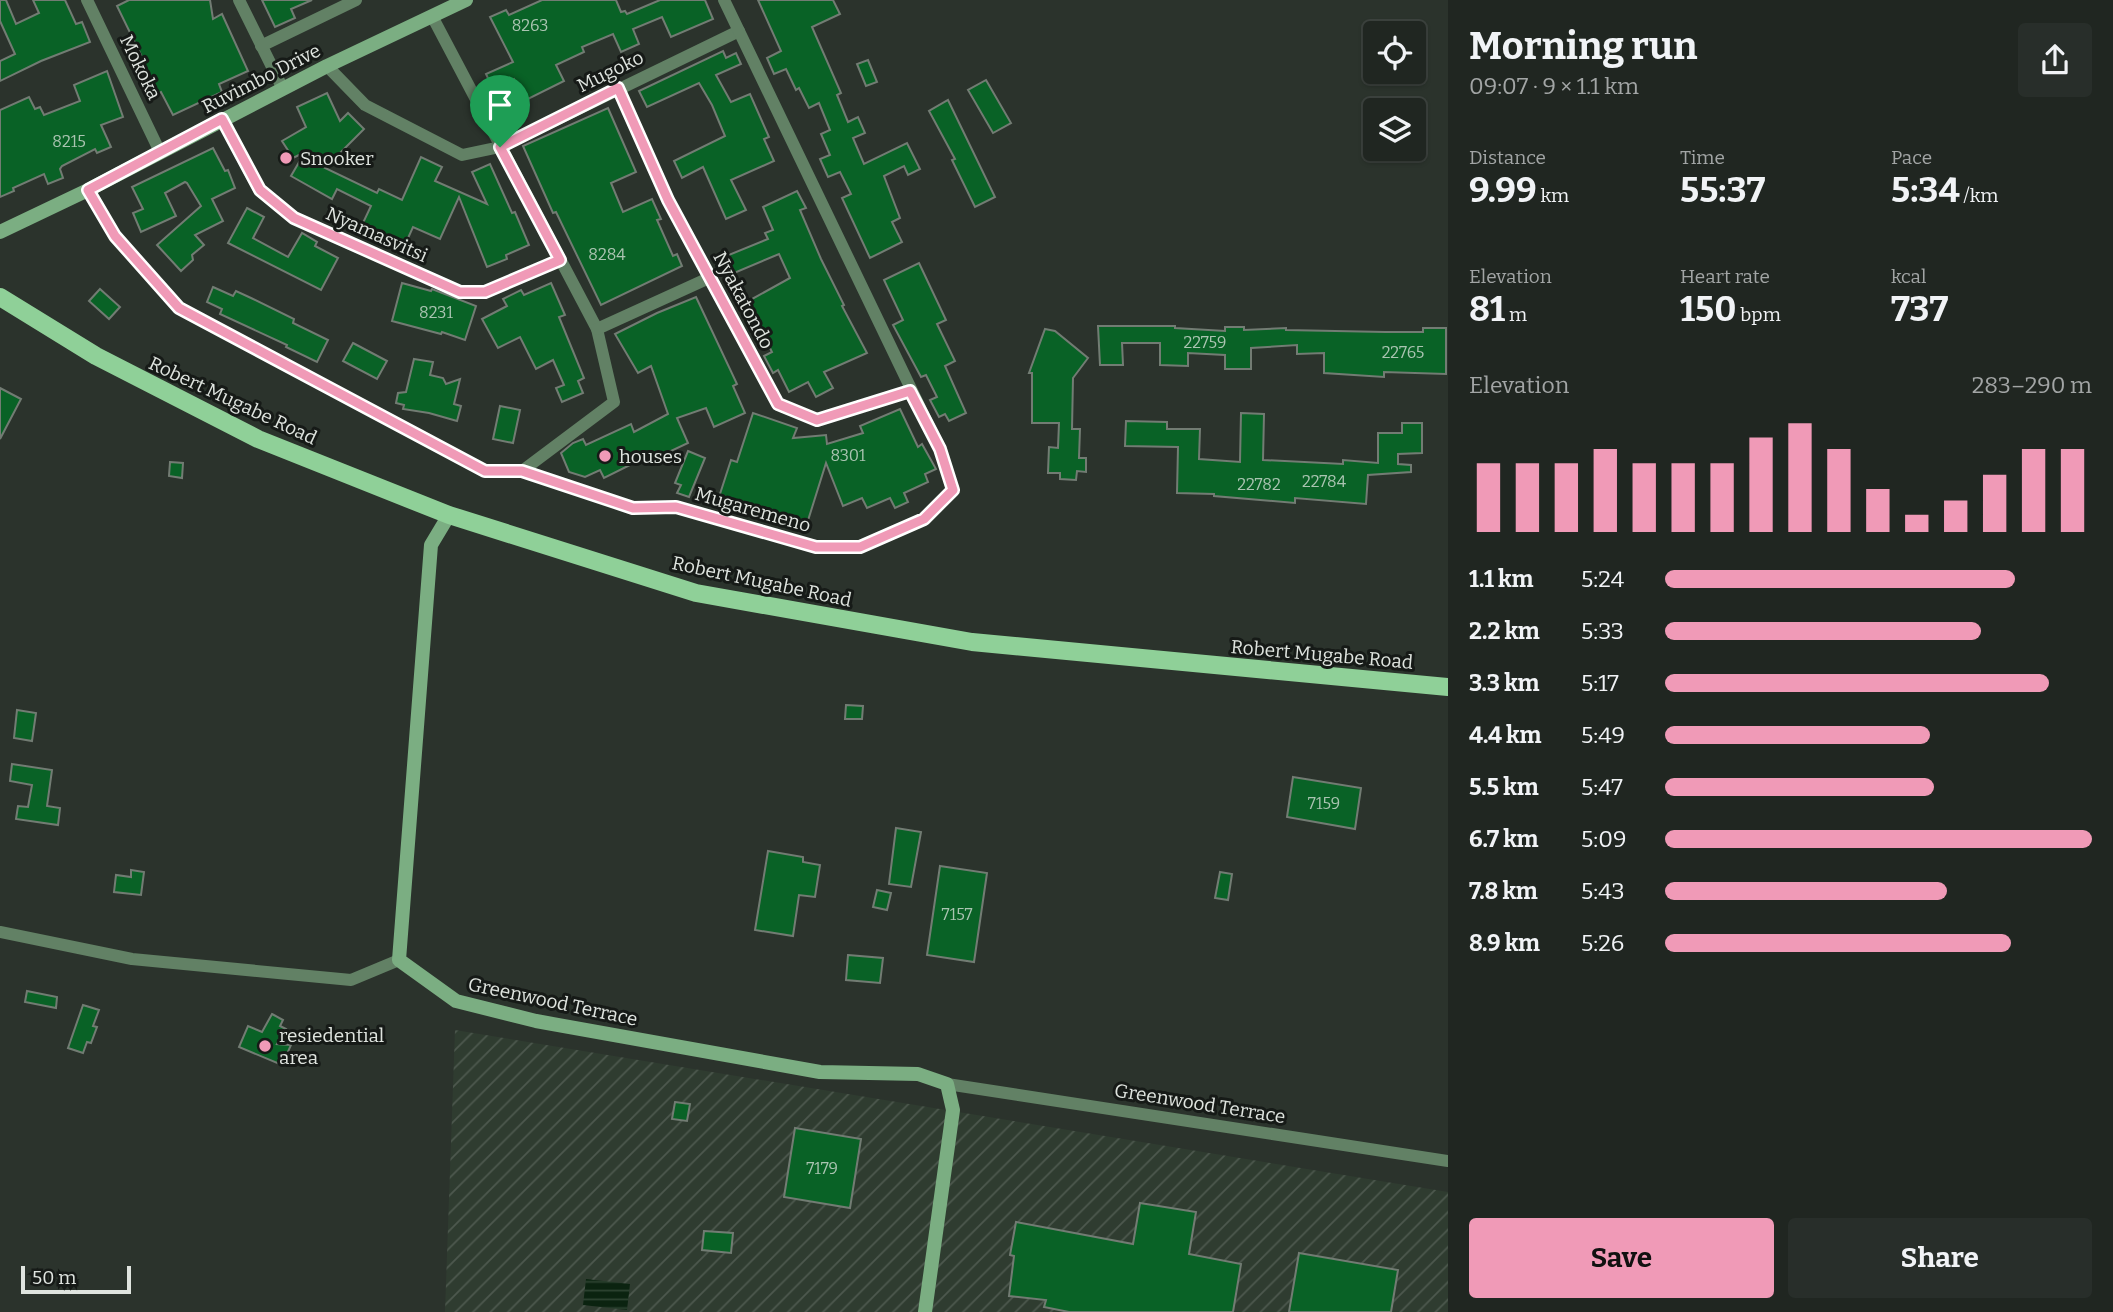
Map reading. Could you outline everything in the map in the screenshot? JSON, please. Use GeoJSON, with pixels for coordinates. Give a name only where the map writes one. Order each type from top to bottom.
{"type":"FeatureCollection","features":[{"type":"Feature","properties":{"kind":"main road","name":"Robert Mugabe Road"},"geometry":{"type":"LineString","coordinates":[[0,298],[96,356],[258,439],[449,515],[696,593],[972,642],[1448,687]]}},
{"type":"Feature","properties":{"kind":"street","name":"Mokoka"},"geometry":{"type":"LineString","coordinates":[[87,0],[160,152]]}},
{"type":"Feature","properties":{"kind":"street"},"geometry":{"type":"LineString","coordinates":[[239,0],[283,89]]}},
{"type":"Feature","properties":{"kind":"street"},"geometry":{"type":"LineString","coordinates":[[261,46],[356,0]]}},
{"type":"Feature","properties":{"kind":"street","name":"Ruvimbo Drive"},"geometry":{"type":"LineString","coordinates":[[0,232],[88,190],[327,66],[466,0]]}},
{"type":"Feature","properties":{"kind":"street","name":"Mugaremeno"},"geometry":{"type":"LineString","coordinates":[[88,190],[115,236],[179,308],[485,471],[522,471],[633,508],[676,507],[816,547],[860,547],[924,519],[953,490],[940,449],[724,0]]}},
{"type":"Feature","properties":{"kind":"street"},"geometry":{"type":"LineString","coordinates":[[432,16],[597,328],[614,402],[522,471]]}},
{"type":"Feature","properties":{"kind":"street","name":"Mugoko"},"geometry":{"type":"LineString","coordinates":[[327,66],[365,105],[462,155],[500,147],[738,31]]}},
{"type":"Feature","properties":{"kind":"street","name":"Nyakatondo"},"geometry":{"type":"LineString","coordinates":[[618,88],[668,200],[778,404],[817,420],[910,391]]}},
{"type":"Feature","properties":{"kind":"street","name":"Nyamasvitsi"},"geometry":{"type":"LineString","coordinates":[[222,119],[260,190],[294,218],[460,292],[485,292],[560,260]]}},
{"type":"Feature","properties":{"kind":"street"},"geometry":{"type":"LineString","coordinates":[[597,328],[709,278]]}},
{"type":"Feature","properties":{"kind":"street"},"geometry":{"type":"LineString","coordinates":[[0,932],[132,959],[351,981],[399,960],[431,545],[449,515]]}},
{"type":"Feature","properties":{"kind":"street","name":"Greenwood Terrace"},"geometry":{"type":"LineString","coordinates":[[399,960],[456,1001],[536,1021],[820,1072],[918,1074],[947,1084],[1448,1161]]}},
{"type":"Feature","properties":{"kind":"street"},"geometry":{"type":"LineString","coordinates":[[925,1312],[953,1110],[947,1084]]}},
{"type":"Feature","properties":{"kind":"shaded area"},"geometry":{"type":"Polygon","coordinates":[[[455,1030],[1448,1192],[1448,1312],[445,1312],[455,1030]]]}},
{"type":"Feature","properties":{"kind":"shaded area"},"geometry":{"type":"Polygon","coordinates":[[[586,1279],[630,1284],[627,1310],[583,1305],[586,1279]]]}},
{"type":"Feature","properties":{"kind":"building"},"geometry":{"type":"Polygon","coordinates":[[[0,0],[6,0],[16,24],[39,13],[33,0],[65,0],[76,24],[82,22],[90,42],[0,81],[0,61],[15,54],[0,21],[0,0]]]}},
{"type":"Feature","properties":{"kind":"building"},"geometry":{"type":"Polygon","coordinates":[[[129,0],[210,0],[213,19],[222,14],[248,71],[219,84],[222,92],[173,115],[161,92],[155,95],[146,74],[143,76],[134,58],[141,55],[117,6],[129,0]]]}},
{"type":"Feature","properties":{"kind":"building"},"geometry":{"type":"Polygon","coordinates":[[[262,0],[312,0],[291,9],[295,18],[275,27],[262,0]]]}},
{"type":"Feature","properties":{"kind":"building"},"geometry":{"type":"Polygon","coordinates":[[[542,0],[616,0],[621,12],[625,11],[627,14],[660,0],[705,0],[713,19],[671,37],[662,17],[633,29],[639,44],[621,52],[613,34],[582,47],[584,52],[556,65],[564,81],[524,101],[514,79],[493,89],[486,74],[513,62],[490,17],[506,10],[509,15],[542,0]]]}},
{"type":"Feature","properties":{"kind":"building"},"geometry":{"type":"Polygon","coordinates":[[[758,0],[833,0],[840,14],[812,27],[841,93],[837,95],[848,122],[858,117],[865,133],[853,138],[864,164],[907,143],[920,169],[908,175],[904,166],[884,176],[900,218],[892,222],[902,242],[870,258],[842,198],[851,194],[840,172],[828,177],[820,159],[830,155],[821,134],[830,130],[819,103],[809,108],[786,69],[774,74],[767,58],[781,51],[758,0]]]}},
{"type":"Feature","properties":{"kind":"building"},"geometry":{"type":"Polygon","coordinates":[[[723,51],[726,58],[736,53],[741,64],[716,75],[731,102],[750,94],[769,137],[764,139],[774,161],[731,180],[746,210],[726,219],[703,167],[682,178],[674,161],[725,136],[699,83],[647,107],[639,91],[723,51]]]}},
{"type":"Feature","properties":{"kind":"building"},"geometry":{"type":"Polygon","coordinates":[[[868,60],[877,82],[866,86],[857,64],[868,60]]]}},
{"type":"Feature","properties":{"kind":"building"},"geometry":{"type":"Polygon","coordinates":[[[107,71],[123,117],[101,125],[111,147],[97,153],[95,149],[62,166],[60,169],[63,178],[48,184],[44,174],[0,197],[0,110],[29,97],[35,109],[40,107],[44,115],[80,101],[74,85],[107,71]]]}},
{"type":"Feature","properties":{"kind":"building"},"geometry":{"type":"Polygon","coordinates":[[[986,80],[1011,123],[993,133],[968,90],[986,80]]]}},
{"type":"Feature","properties":{"kind":"building"},"geometry":{"type":"Polygon","coordinates":[[[327,93],[340,121],[348,113],[364,129],[325,168],[377,193],[379,189],[402,200],[421,157],[442,167],[435,181],[487,204],[472,172],[490,164],[529,245],[506,255],[507,259],[487,267],[459,197],[440,239],[413,227],[404,247],[362,225],[371,206],[337,189],[332,199],[291,176],[305,152],[293,158],[282,141],[306,127],[297,107],[327,93]]]}},
{"type":"Feature","properties":{"kind":"building"},"geometry":{"type":"Polygon","coordinates":[[[948,100],[995,197],[975,207],[952,160],[955,159],[929,111],[948,100]]]}},
{"type":"Feature","properties":{"kind":"building"},"geometry":{"type":"Polygon","coordinates":[[[608,108],[636,172],[611,183],[623,212],[652,199],[661,219],[657,220],[673,256],[677,254],[682,266],[601,305],[556,212],[553,213],[523,146],[608,108]]]}},
{"type":"Feature","properties":{"kind":"building"},"geometry":{"type":"Polygon","coordinates":[[[213,148],[225,171],[228,170],[235,188],[212,199],[223,221],[195,235],[204,245],[192,255],[193,260],[181,271],[157,245],[201,206],[185,182],[165,193],[176,216],[141,232],[133,213],[143,209],[132,187],[213,148]]]}},
{"type":"Feature","properties":{"kind":"building"},"geometry":{"type":"Polygon","coordinates":[[[797,191],[806,208],[800,210],[821,259],[867,353],[824,372],[833,388],[816,397],[808,382],[789,392],[778,370],[773,373],[764,356],[772,352],[756,320],[753,322],[743,304],[790,278],[779,254],[727,276],[719,259],[768,239],[765,233],[773,230],[763,207],[797,191]]]}},
{"type":"Feature","properties":{"kind":"building"},"geometry":{"type":"Polygon","coordinates":[[[247,208],[264,217],[253,238],[288,257],[302,233],[317,242],[315,246],[338,258],[321,290],[228,243],[247,208]]]}},
{"type":"Feature","properties":{"kind":"building"},"geometry":{"type":"Polygon","coordinates":[[[919,263],[946,320],[937,324],[955,361],[945,366],[966,413],[949,421],[945,414],[939,417],[930,400],[937,397],[926,375],[921,377],[893,325],[903,320],[884,280],[919,263]]]}},
{"type":"Feature","properties":{"kind":"building"},"geometry":{"type":"Polygon","coordinates":[[[402,283],[431,291],[432,289],[476,306],[465,340],[392,321],[402,283]]]}},
{"type":"Feature","properties":{"kind":"building"},"geometry":{"type":"Polygon","coordinates":[[[551,283],[565,315],[559,317],[584,378],[578,381],[583,393],[562,402],[556,388],[564,385],[553,360],[536,369],[520,337],[498,348],[482,319],[507,306],[503,299],[521,290],[524,295],[551,283]]]}},
{"type":"Feature","properties":{"kind":"building"},"geometry":{"type":"Polygon","coordinates":[[[213,287],[233,296],[236,291],[294,319],[293,323],[328,340],[317,362],[220,314],[222,309],[207,302],[213,287]]]}},
{"type":"Feature","properties":{"kind":"building"},"geometry":{"type":"Polygon","coordinates":[[[100,289],[120,307],[109,319],[89,301],[100,289]]]}},
{"type":"Feature","properties":{"kind":"building"},"geometry":{"type":"Polygon","coordinates":[[[696,297],[737,384],[733,386],[745,413],[714,427],[706,408],[677,418],[688,443],[652,460],[650,455],[604,478],[600,470],[585,477],[569,472],[561,453],[573,443],[583,439],[586,445],[631,424],[634,432],[668,414],[651,366],[638,373],[615,334],[696,297]]]}},
{"type":"Feature","properties":{"kind":"building"},"geometry":{"type":"Polygon","coordinates":[[[1098,326],[1175,326],[1225,331],[1225,327],[1244,327],[1244,330],[1286,328],[1385,332],[1423,332],[1423,328],[1446,328],[1446,374],[1384,372],[1384,377],[1324,373],[1324,353],[1297,354],[1297,345],[1251,348],[1251,369],[1225,369],[1225,355],[1188,353],[1188,366],[1160,365],[1160,343],[1122,343],[1123,365],[1100,365],[1098,326]]]}},
{"type":"Feature","properties":{"kind":"building"},"geometry":{"type":"Polygon","coordinates":[[[1045,329],[1055,331],[1088,358],[1073,378],[1072,429],[1080,429],[1079,458],[1086,458],[1086,472],[1077,471],[1076,480],[1060,479],[1060,473],[1048,473],[1049,447],[1058,448],[1059,423],[1032,423],[1032,373],[1029,373],[1045,329]]]}},
{"type":"Feature","properties":{"kind":"building"},"geometry":{"type":"Polygon","coordinates":[[[353,343],[387,361],[377,379],[343,361],[353,343]]]}},
{"type":"Feature","properties":{"kind":"building"},"geometry":{"type":"Polygon","coordinates":[[[414,359],[433,362],[430,375],[443,378],[446,384],[460,379],[454,404],[461,406],[457,421],[403,409],[404,405],[396,403],[398,393],[406,392],[414,359]]]}},
{"type":"Feature","properties":{"kind":"building"},"geometry":{"type":"Polygon","coordinates":[[[0,388],[21,399],[0,439],[0,388]]]}},
{"type":"Feature","properties":{"kind":"building"},"geometry":{"type":"Polygon","coordinates":[[[500,406],[520,410],[513,443],[493,439],[500,406]]]}},
{"type":"Feature","properties":{"kind":"building"},"geometry":{"type":"Polygon","coordinates":[[[900,409],[918,447],[922,444],[936,469],[925,474],[928,482],[904,493],[908,502],[895,508],[890,498],[867,508],[862,498],[843,506],[826,463],[805,530],[781,522],[783,516],[719,497],[731,460],[737,462],[753,413],[797,428],[793,438],[826,435],[827,444],[863,433],[860,426],[900,409]]]}},
{"type":"Feature","properties":{"kind":"building"},"geometry":{"type":"Polygon","coordinates":[[[1241,413],[1264,414],[1263,460],[1378,463],[1378,433],[1402,433],[1402,423],[1422,423],[1422,453],[1398,454],[1398,464],[1411,465],[1411,472],[1368,475],[1366,504],[1295,498],[1295,503],[1214,494],[1177,493],[1178,447],[1125,446],[1126,421],[1167,422],[1167,429],[1200,429],[1199,459],[1240,462],[1241,413]]]}},
{"type":"Feature","properties":{"kind":"building"},"geometry":{"type":"Polygon","coordinates":[[[688,451],[705,458],[689,497],[677,493],[681,485],[675,483],[688,451]]]}},
{"type":"Feature","properties":{"kind":"building"},"geometry":{"type":"Polygon","coordinates":[[[170,462],[183,463],[182,478],[169,476],[170,462]]]}},
{"type":"Feature","properties":{"kind":"building"},"geometry":{"type":"Polygon","coordinates":[[[846,705],[863,706],[862,719],[845,719],[846,705]]]}},
{"type":"Feature","properties":{"kind":"building"},"geometry":{"type":"Polygon","coordinates":[[[17,710],[36,713],[32,741],[14,738],[17,710]]]}},
{"type":"Feature","properties":{"kind":"building"},"geometry":{"type":"Polygon","coordinates":[[[12,764],[52,770],[47,806],[60,808],[58,825],[16,819],[18,806],[28,807],[32,785],[10,781],[12,764]]]}},
{"type":"Feature","properties":{"kind":"building"},"geometry":{"type":"Polygon","coordinates":[[[1293,777],[1361,788],[1355,829],[1287,817],[1293,777]]]}},
{"type":"Feature","properties":{"kind":"building"},"geometry":{"type":"Polygon","coordinates":[[[896,828],[921,832],[911,887],[889,884],[896,828]]]}},
{"type":"Feature","properties":{"kind":"building"},"geometry":{"type":"Polygon","coordinates":[[[768,851],[803,857],[803,862],[820,865],[815,897],[799,895],[793,936],[755,930],[768,851]]]}},
{"type":"Feature","properties":{"kind":"building"},"geometry":{"type":"Polygon","coordinates":[[[940,866],[987,873],[974,962],[927,955],[940,866]]]}},
{"type":"Feature","properties":{"kind":"building"},"geometry":{"type":"Polygon","coordinates":[[[131,870],[144,872],[141,895],[114,892],[116,875],[131,877],[131,870]]]}},
{"type":"Feature","properties":{"kind":"building"},"geometry":{"type":"Polygon","coordinates":[[[1220,872],[1232,874],[1228,900],[1215,898],[1220,872]]]}},
{"type":"Feature","properties":{"kind":"building"},"geometry":{"type":"Polygon","coordinates":[[[877,890],[891,893],[887,910],[873,907],[877,890]]]}},
{"type":"Feature","properties":{"kind":"building"},"geometry":{"type":"Polygon","coordinates":[[[848,955],[883,958],[880,983],[846,980],[848,955]]]}},
{"type":"Feature","properties":{"kind":"building"},"geometry":{"type":"Polygon","coordinates":[[[27,991],[57,997],[56,1008],[25,1002],[27,991]]]}},
{"type":"Feature","properties":{"kind":"building"},"geometry":{"type":"Polygon","coordinates":[[[83,1005],[99,1010],[93,1026],[97,1027],[91,1043],[87,1042],[83,1053],[68,1048],[83,1005]]]}},
{"type":"Feature","properties":{"kind":"building","name":"resiedential area"},"geometry":{"type":"Polygon","coordinates":[[[272,1014],[283,1020],[280,1026],[286,1029],[277,1044],[291,1045],[282,1065],[239,1047],[248,1026],[262,1032],[272,1014]]]}},
{"type":"Feature","properties":{"kind":"building"},"geometry":{"type":"Polygon","coordinates":[[[675,1102],[690,1104],[687,1121],[672,1119],[675,1102]]]}},
{"type":"Feature","properties":{"kind":"building"},"geometry":{"type":"Polygon","coordinates":[[[795,1128],[861,1139],[850,1208],[784,1197],[795,1128]]]}},
{"type":"Feature","properties":{"kind":"building"},"geometry":{"type":"Polygon","coordinates":[[[1140,1203],[1196,1212],[1189,1254],[1241,1264],[1233,1312],[1069,1312],[1044,1307],[1046,1300],[1009,1296],[1014,1256],[1010,1255],[1016,1222],[1133,1244],[1140,1203]]]}},
{"type":"Feature","properties":{"kind":"building"},"geometry":{"type":"Polygon","coordinates":[[[704,1231],[733,1233],[731,1253],[702,1250],[704,1231]]]}},
{"type":"Feature","properties":{"kind":"building"},"geometry":{"type":"Polygon","coordinates":[[[1299,1253],[1398,1270],[1391,1312],[1289,1312],[1299,1253]]]}},
{"type":"Feature","properties":{"kind":"place","name":"Snooker"},"geometry":{"type":"Point","coordinates":[286,158]}},
{"type":"Feature","properties":{"kind":"place","name":"houses"},"geometry":{"type":"Point","coordinates":[605,456]}},
{"type":"Feature","properties":{"kind":"place","name":"resiedential area"},"geometry":{"type":"Point","coordinates":[265,1046]}},
{"type":"Feature","properties":{"kind":"route"},"geometry":{"type":"LineString","coordinates":[[618,88],[668,200],[778,404],[817,420],[910,391],[940,449],[953,490],[924,519],[860,547],[816,547],[676,507],[633,508],[522,471],[485,471],[179,308],[115,236],[88,190],[222,119],[260,190],[294,218],[460,292],[485,292],[560,260],[500,147],[618,88]]}}]}
